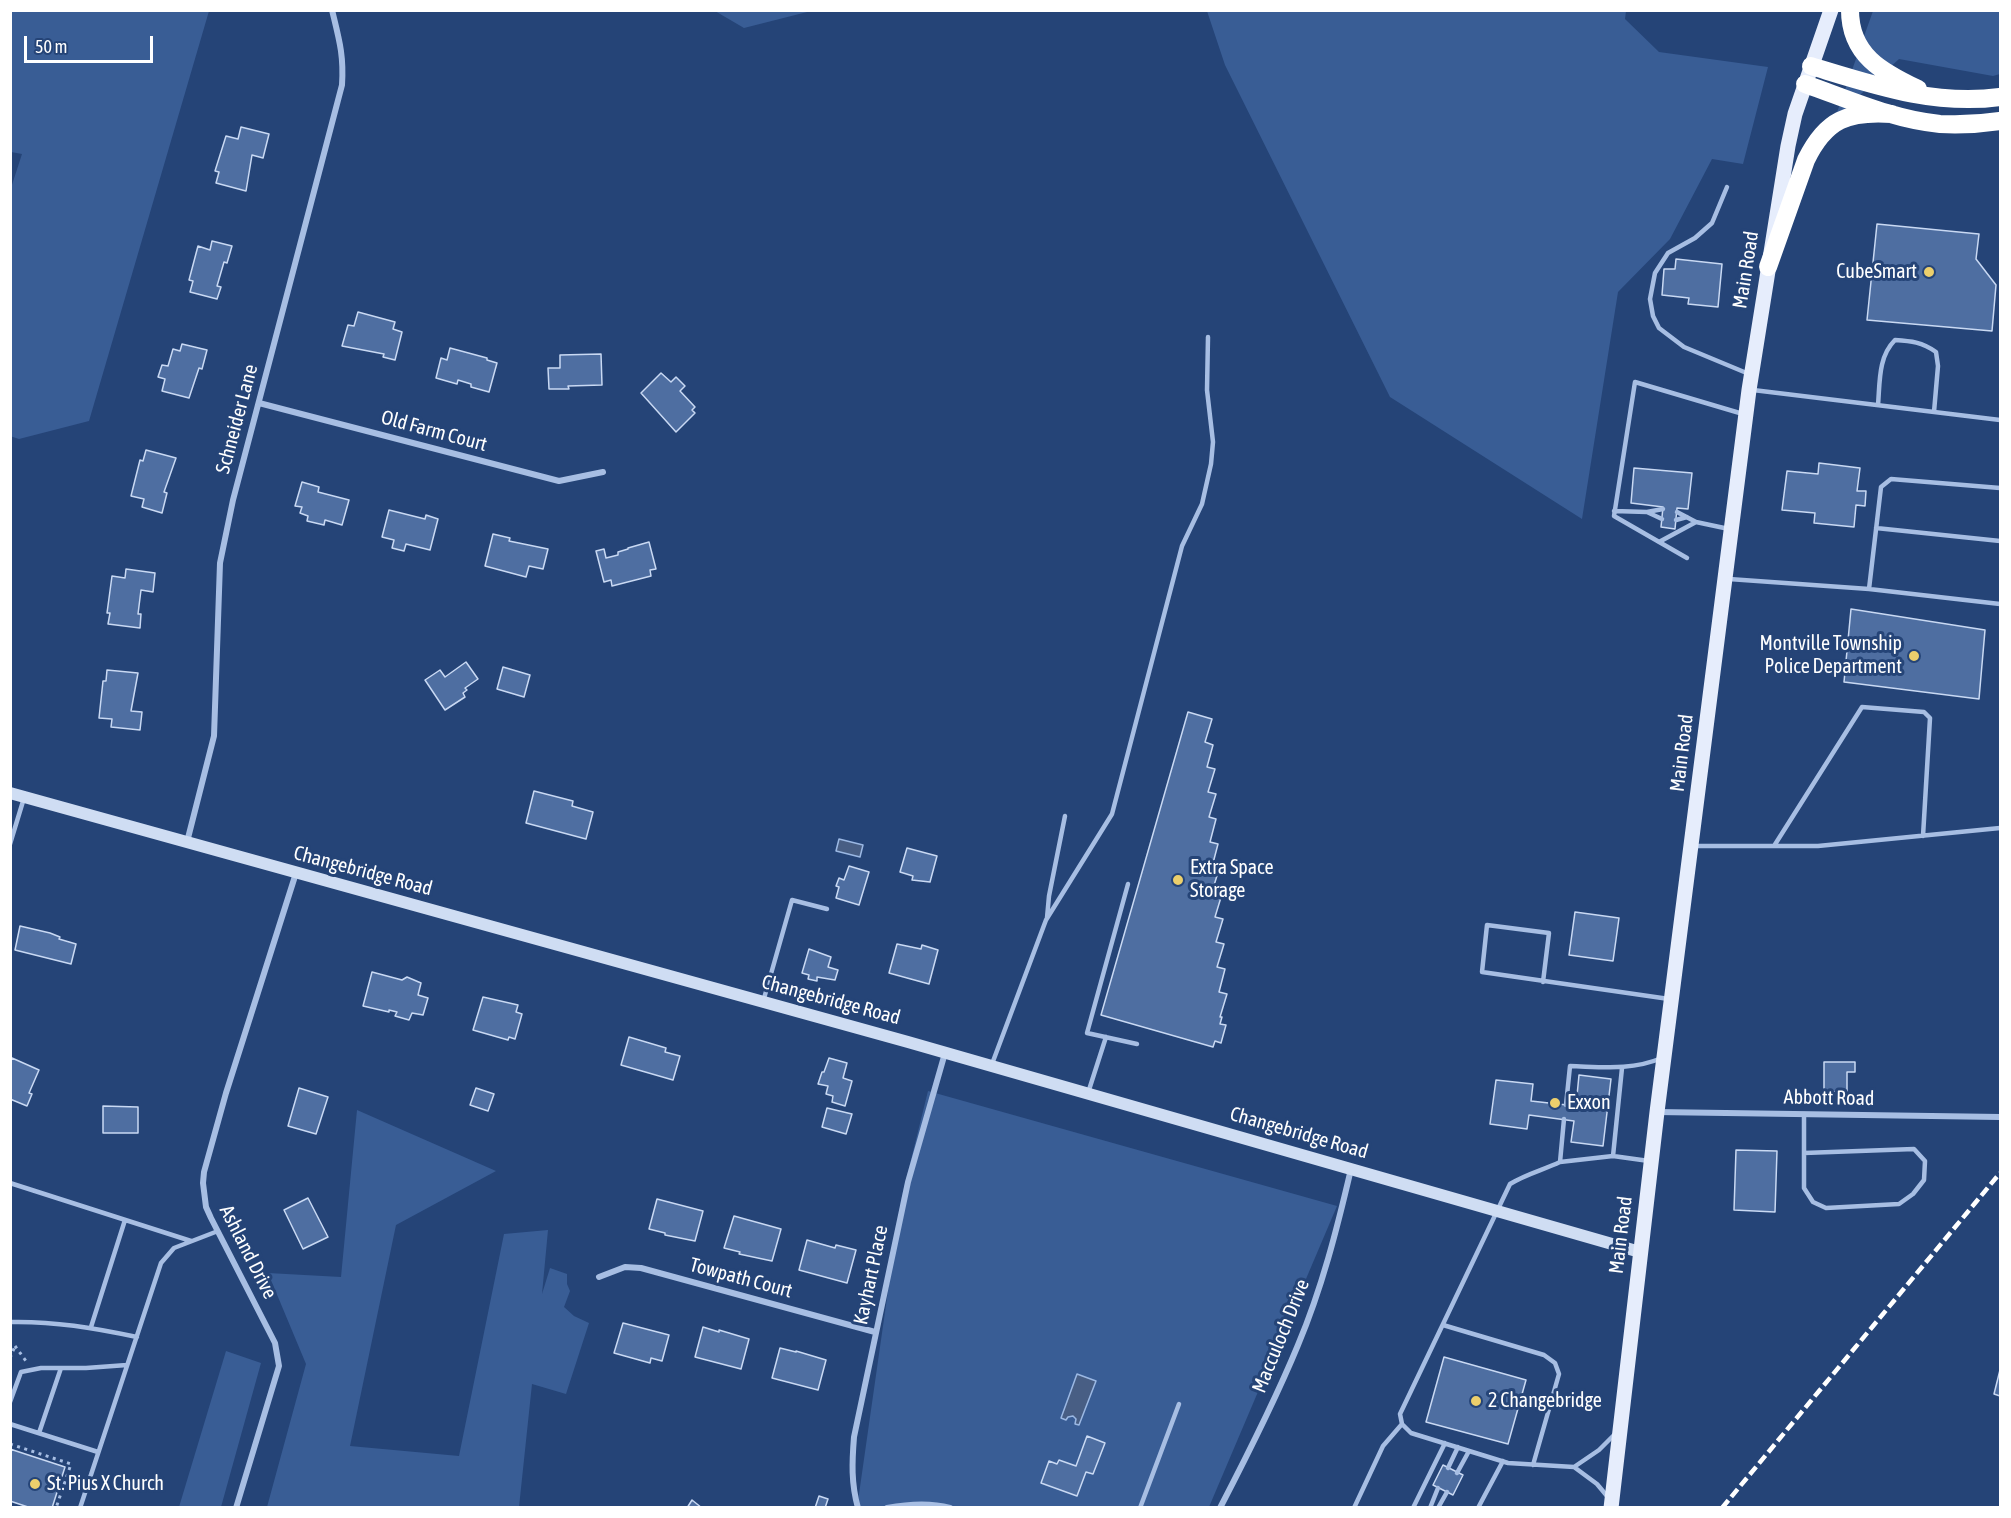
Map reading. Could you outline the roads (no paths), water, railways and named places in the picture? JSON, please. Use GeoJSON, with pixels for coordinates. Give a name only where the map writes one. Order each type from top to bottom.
{"type":"FeatureCollection","features":[{"type":"Feature","properties":{"kind":"highway"},"geometry":{"type":"LineString","coordinates":[[1850,10],[1854,39],[1874,64],[1904,82],[1942,98]]}},
{"type":"Feature","properties":{"kind":"highway"},"geometry":{"type":"LineString","coordinates":[[1811,66],[1889,89],[1942,98],[1967,99],[2001,96]]}},
{"type":"Feature","properties":{"kind":"highway"},"geometry":{"type":"LineString","coordinates":[[1805,84],[1892,114],[1938,124],[2001,121]]}},
{"type":"Feature","properties":{"kind":"highway"},"geometry":{"type":"LineString","coordinates":[[1767,267],[1806,160],[1822,134],[1832,124],[1846,117],[1874,113],[1892,114]]}},
{"type":"Feature","properties":{"kind":"main road","name":"Main Road"},"geometry":{"type":"LineString","coordinates":[[1611,1506],[1657,1112],[1750,382],[1788,146],[1805,84],[1831,10]]}},
{"type":"Feature","properties":{"kind":"main road","name":"Changebridge Road"},"geometry":{"type":"LineString","coordinates":[[10,793],[945,1053],[1640,1252]]}},
{"type":"Feature","properties":{"kind":"street","name":"Schneider Lane"},"geometry":{"type":"LineString","coordinates":[[187,842],[214,736],[220,562],[233,500],[332,119],[340,97],[344,62],[332,10]]}},
{"type":"Feature","properties":{"kind":"street","name":"Old Farm Court"},"geometry":{"type":"LineString","coordinates":[[259,403],[559,481],[603,472]]}},
{"type":"Feature","properties":{"kind":"street","name":"Ashland Drive"},"geometry":{"type":"LineString","coordinates":[[236,1508],[273,1389],[279,1366],[278,1354],[275,1343],[206,1207],[204,1172],[226,1093],[296,872]]}},
{"type":"Feature","properties":{"kind":"street","name":"Kayhart Place"},"geometry":{"type":"LineString","coordinates":[[858,1508],[852,1487],[851,1465],[854,1437],[908,1182],[945,1053]]}},
{"type":"Feature","properties":{"kind":"street","name":"Abbott Road"},"geometry":{"type":"LineString","coordinates":[[1657,1112],[2001,1117]]}},
{"type":"Feature","properties":{"kind":"street","name":"Macculoch Drive"},"geometry":{"type":"LineString","coordinates":[[1220,1508],[1269,1410],[1298,1345],[1336,1233],[1351,1168]]}},
{"type":"Feature","properties":{"kind":"street","name":"Towpath Court"},"geometry":{"type":"LineString","coordinates":[[599,1277],[625,1267],[641,1268],[875,1332]]}},
{"type":"Feature","properties":{"kind":"street"},"geometry":{"type":"LineString","coordinates":[[887,1508],[911,1503],[935,1504],[950,1508]]}},
{"type":"Feature","properties":{"kind":"lane"},"geometry":{"type":"LineString","coordinates":[[1727,187],[1712,223],[1695,238],[1668,254],[1655,273],[1650,299],[1653,316],[1659,328],[1684,347],[1750,382],[1878,405],[2001,420]]}},
{"type":"Feature","properties":{"kind":"lane"},"geometry":{"type":"LineString","coordinates":[[991,1066],[1046,920],[1112,814],[1182,546],[1202,504],[1211,464],[1213,442],[1208,390],[1208,337]]}},
{"type":"Feature","properties":{"kind":"lane"},"geometry":{"type":"LineString","coordinates":[[1878,405],[1882,361],[1887,348],[1895,340],[1914,341],[1925,344],[1936,352],[1938,366],[1934,412]]}},
{"type":"Feature","properties":{"kind":"lane"},"geometry":{"type":"LineString","coordinates":[[1687,558],[1614,516],[1635,382],[1746,414]]}},
{"type":"Feature","properties":{"kind":"lane"},"geometry":{"type":"LineString","coordinates":[[1869,589],[1881,487],[1891,479],[2001,488]]}},
{"type":"Feature","properties":{"kind":"lane"},"geometry":{"type":"LineString","coordinates":[[1614,511],[1647,512],[1663,509]]}},
{"type":"Feature","properties":{"kind":"lane"},"geometry":{"type":"LineString","coordinates":[[1647,512],[1662,519]]}},
{"type":"Feature","properties":{"kind":"lane"},"geometry":{"type":"LineString","coordinates":[[1677,512],[1696,522],[1731,530]]}},
{"type":"Feature","properties":{"kind":"lane"},"geometry":{"type":"LineString","coordinates":[[1676,520],[1688,517]]}},
{"type":"Feature","properties":{"kind":"lane"},"geometry":{"type":"LineString","coordinates":[[1659,542],[1696,522]]}},
{"type":"Feature","properties":{"kind":"lane"},"geometry":{"type":"LineString","coordinates":[[1876,528],[2001,541]]}},
{"type":"Feature","properties":{"kind":"lane"},"geometry":{"type":"LineString","coordinates":[[1725,579],[1869,589],[2001,604]]}},
{"type":"Feature","properties":{"kind":"lane"},"geometry":{"type":"LineString","coordinates":[[1774,846],[1862,707],[1924,712],[1930,718],[1923,836]]}},
{"type":"Feature","properties":{"kind":"lane"},"geometry":{"type":"LineString","coordinates":[[10,844],[24,796]]}},
{"type":"Feature","properties":{"kind":"lane"},"geometry":{"type":"LineString","coordinates":[[1046,920],[1065,816]]}},
{"type":"Feature","properties":{"kind":"lane"},"geometry":{"type":"LineString","coordinates":[[1691,846],[1818,846],[2001,828]]}},
{"type":"Feature","properties":{"kind":"lane"},"geometry":{"type":"LineString","coordinates":[[1128,884],[1087,1033],[1137,1044]]}},
{"type":"Feature","properties":{"kind":"lane"},"geometry":{"type":"LineString","coordinates":[[763,1002],[792,900],[827,909]]}},
{"type":"Feature","properties":{"kind":"lane"},"geometry":{"type":"LineString","coordinates":[[1544,982],[1549,933],[1487,925],[1482,972],[1544,982],[1671,999]]}},
{"type":"Feature","properties":{"kind":"lane"},"geometry":{"type":"LineString","coordinates":[[1088,1094],[1106,1037]]}},
{"type":"Feature","properties":{"kind":"lane"},"geometry":{"type":"LineString","coordinates":[[1566,1105],[1570,1066],[1622,1068],[1645,1065],[1664,1058]]}},
{"type":"Feature","properties":{"kind":"lane"},"geometry":{"type":"LineString","coordinates":[[1613,1156],[1622,1068]]}},
{"type":"Feature","properties":{"kind":"lane"},"geometry":{"type":"LineString","coordinates":[[1804,1114],[1804,1153],[1804,1188],[1813,1202],[1826,1208],[1899,1204],[1913,1194],[1924,1180],[1924,1161],[1914,1149],[1804,1153]]}},
{"type":"Feature","properties":{"kind":"lane"},"geometry":{"type":"LineString","coordinates":[[1560,1161],[1564,1119]]}},
{"type":"Feature","properties":{"kind":"lane"},"geometry":{"type":"LineString","coordinates":[[1611,1506],[1598,1484],[1574,1467],[1503,1461],[1411,1433],[1402,1424],[1400,1414],[1510,1184],[1524,1175],[1546,1169],[1560,1161],[1613,1156],[1651,1162]]}},
{"type":"Feature","properties":{"kind":"lane"},"geometry":{"type":"LineString","coordinates":[[10,1183],[193,1241]]}},
{"type":"Feature","properties":{"kind":"lane"},"geometry":{"type":"LineString","coordinates":[[91,1328],[125,1220]]}},
{"type":"Feature","properties":{"kind":"lane"},"geometry":{"type":"LineString","coordinates":[[80,1508],[161,1263],[174,1248],[218,1231]]}},
{"type":"Feature","properties":{"kind":"lane"},"geometry":{"type":"LineString","coordinates":[[10,1322],[42,1322],[137,1337]]}},
{"type":"Feature","properties":{"kind":"lane"},"geometry":{"type":"LineString","coordinates":[[1443,1325],[1544,1355],[1555,1364],[1559,1374],[1533,1465]]}},
{"type":"Feature","properties":{"kind":"lane"},"geometry":{"type":"LineString","coordinates":[[10,1402],[21,1372],[41,1368],[127,1365]]}},
{"type":"Feature","properties":{"kind":"lane"},"geometry":{"type":"LineString","coordinates":[[39,1433],[61,1368]]}},
{"type":"Feature","properties":{"kind":"lane"},"geometry":{"type":"LineString","coordinates":[[1140,1508],[1179,1404]]}},
{"type":"Feature","properties":{"kind":"lane"},"geometry":{"type":"LineString","coordinates":[[10,1424],[98,1452]]}},
{"type":"Feature","properties":{"kind":"lane"},"geometry":{"type":"LineString","coordinates":[[1354,1508],[1383,1446],[1402,1424]]}},
{"type":"Feature","properties":{"kind":"lane"},"geometry":{"type":"LineString","coordinates":[[1574,1467],[1599,1450],[1620,1429]]}},
{"type":"Feature","properties":{"kind":"lane"},"geometry":{"type":"LineString","coordinates":[[1413,1508],[1445,1443]]}},
{"type":"Feature","properties":{"kind":"lane"},"geometry":{"type":"LineString","coordinates":[[1448,1468],[1458,1447]]}},
{"type":"Feature","properties":{"kind":"lane"},"geometry":{"type":"LineString","coordinates":[[1457,1473],[1469,1450]]}},
{"type":"Feature","properties":{"kind":"lane"},"geometry":{"type":"LineString","coordinates":[[1478,1508],[1503,1461]]}},
{"type":"Feature","properties":{"kind":"lane"},"geometry":{"type":"LineString","coordinates":[[1430,1508],[1438,1488]]}},
{"type":"Feature","properties":{"kind":"lane"},"geometry":{"type":"LineString","coordinates":[[1438,1508],[1447,1492]]}},
{"type":"Feature","properties":{"kind":"railway"},"geometry":{"type":"LineString","coordinates":[[1722,1508],[2000,1173]]}},
{"type":"Feature","properties":{"kind":"place","name":"CubeSmart"},"geometry":{"type":"Point","coordinates":[1929,272]}},
{"type":"Feature","properties":{"kind":"place","name":"Montville Township Police Department"},"geometry":{"type":"Point","coordinates":[1914,656]}},
{"type":"Feature","properties":{"kind":"place","name":"Extra Space Storage"},"geometry":{"type":"Point","coordinates":[1178,880]}},
{"type":"Feature","properties":{"kind":"place","name":"Exxon"},"geometry":{"type":"Point","coordinates":[1555,1103]}},
{"type":"Feature","properties":{"kind":"place","name":"2 Changebridge"},"geometry":{"type":"Point","coordinates":[1476,1401]}},
{"type":"Feature","properties":{"kind":"place","name":"St. Pius X Church"},"geometry":{"type":"Point","coordinates":[35,1484]}}]}
